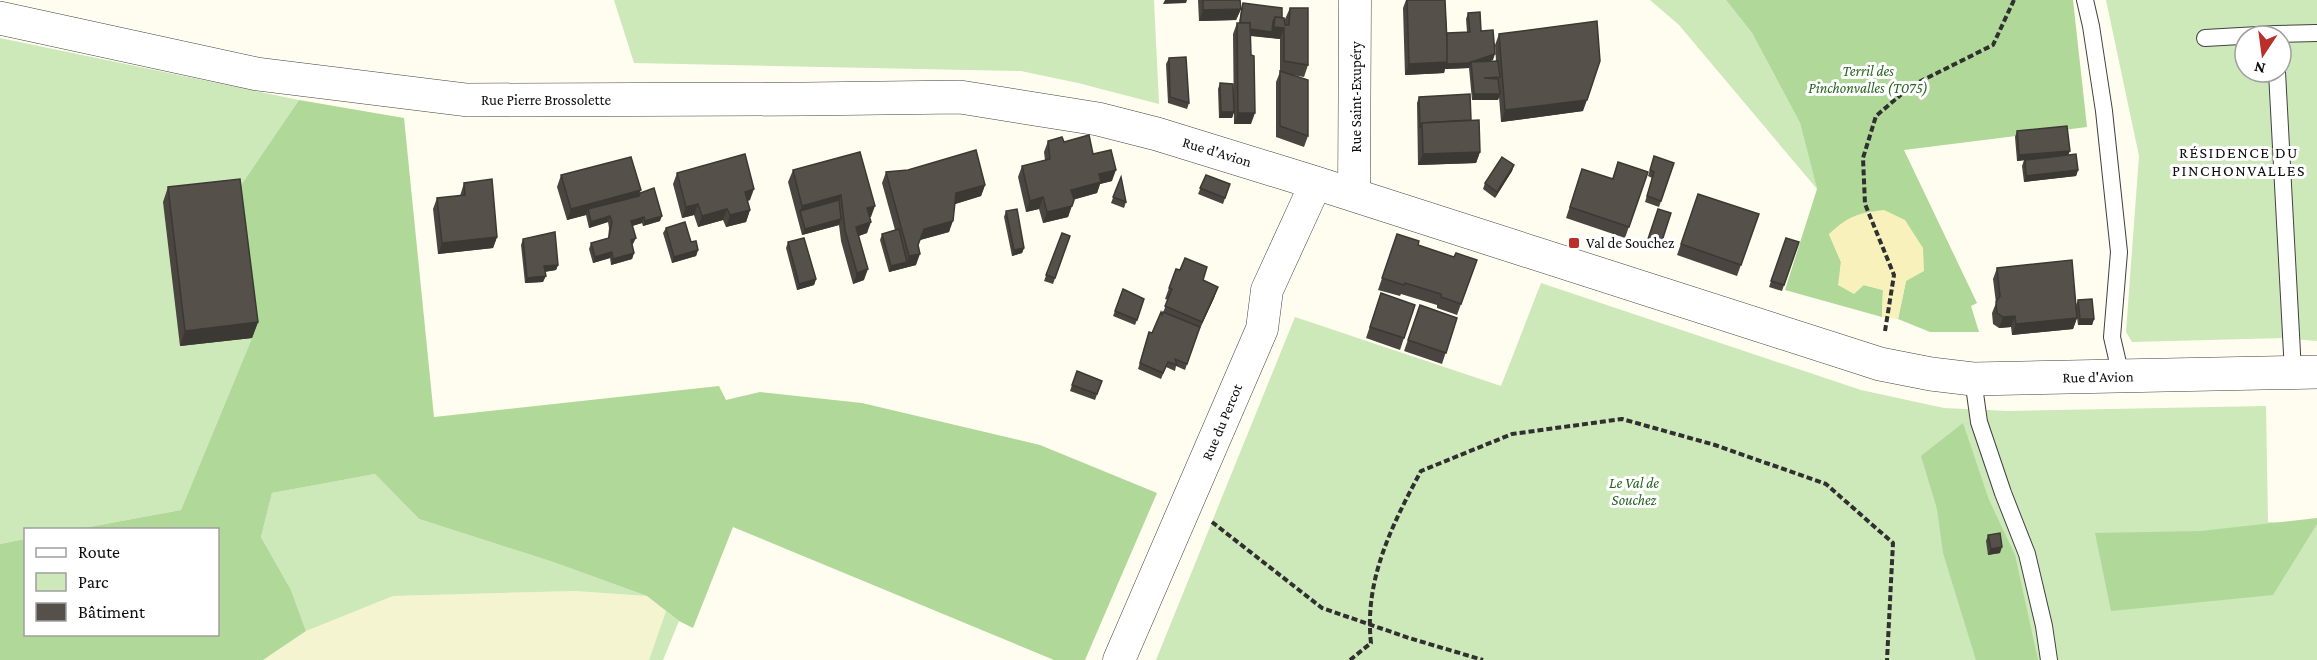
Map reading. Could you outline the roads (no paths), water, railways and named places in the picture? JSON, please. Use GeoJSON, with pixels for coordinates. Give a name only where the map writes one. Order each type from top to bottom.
{"type":"FeatureCollection","features":[{"type":"Feature","properties":{"kind":"street","name":"Rue Saint-Exupéry"},"geometry":{"type":"LineString","coordinates":[[1335,189],[1356,0]]}},
{"type":"Feature","properties":{"kind":"street","name":"Rue Pierre Brossolette"},"geometry":{"type":"LineString","coordinates":[[0,18],[257,74],[467,100],[960,97],[1098,119]]}},
{"type":"Feature","properties":{"kind":"street","name":"Rue d'Avion"},"geometry":{"type":"LineString","coordinates":[[1098,119],[1157,134],[1335,189],[1880,364],[1973,379],[2305,372]]}},
{"type":"Feature","properties":{"kind":"street","name":"Rue du Percot"},"geometry":{"type":"LineString","coordinates":[[1119,660],[1262,329],[1267,290],[1335,189]]}},
{"type":"Feature","properties":{"kind":"lane"},"geometry":{"type":"LineString","coordinates":[[2085,0],[2104,111],[2120,252],[2112,337],[2121,376]]}},
{"type":"Feature","properties":{"kind":"lane"},"geometry":{"type":"LineString","coordinates":[[2293,34],[2317,33]]}},
{"type":"Feature","properties":{"kind":"lane"},"geometry":{"type":"LineString","coordinates":[[2205,38],[2233,37]]}},
{"type":"Feature","properties":{"kind":"lane"},"geometry":{"type":"LineString","coordinates":[[2278,84],[2305,372]]}},
{"type":"Feature","properties":{"kind":"lane"},"geometry":{"type":"LineString","coordinates":[[1973,379],[1979,422],[2002,493],[2027,554],[2044,626],[2049,660]]}},
{"type":"Feature","properties":{"kind":"place","name":"Val de Souchez"},"geometry":{"type":"Point","coordinates":[1574,243]}},
{"type":"Feature","properties":{"kind":"district","name":"RÉSIDENCE DU PINCHONVALLES"},"geometry":{"type":"Point","coordinates":[2239,161]}},
{"type":"Feature","properties":{"kind":"park label","name":"Terril des Pinchonvalles (T075)"},"geometry":{"type":"Point","coordinates":[1868,80]}},
{"type":"Feature","properties":{"kind":"park label","name":"Le Val de Souchez"},"geometry":{"type":"Point","coordinates":[1634,492]}}]}
